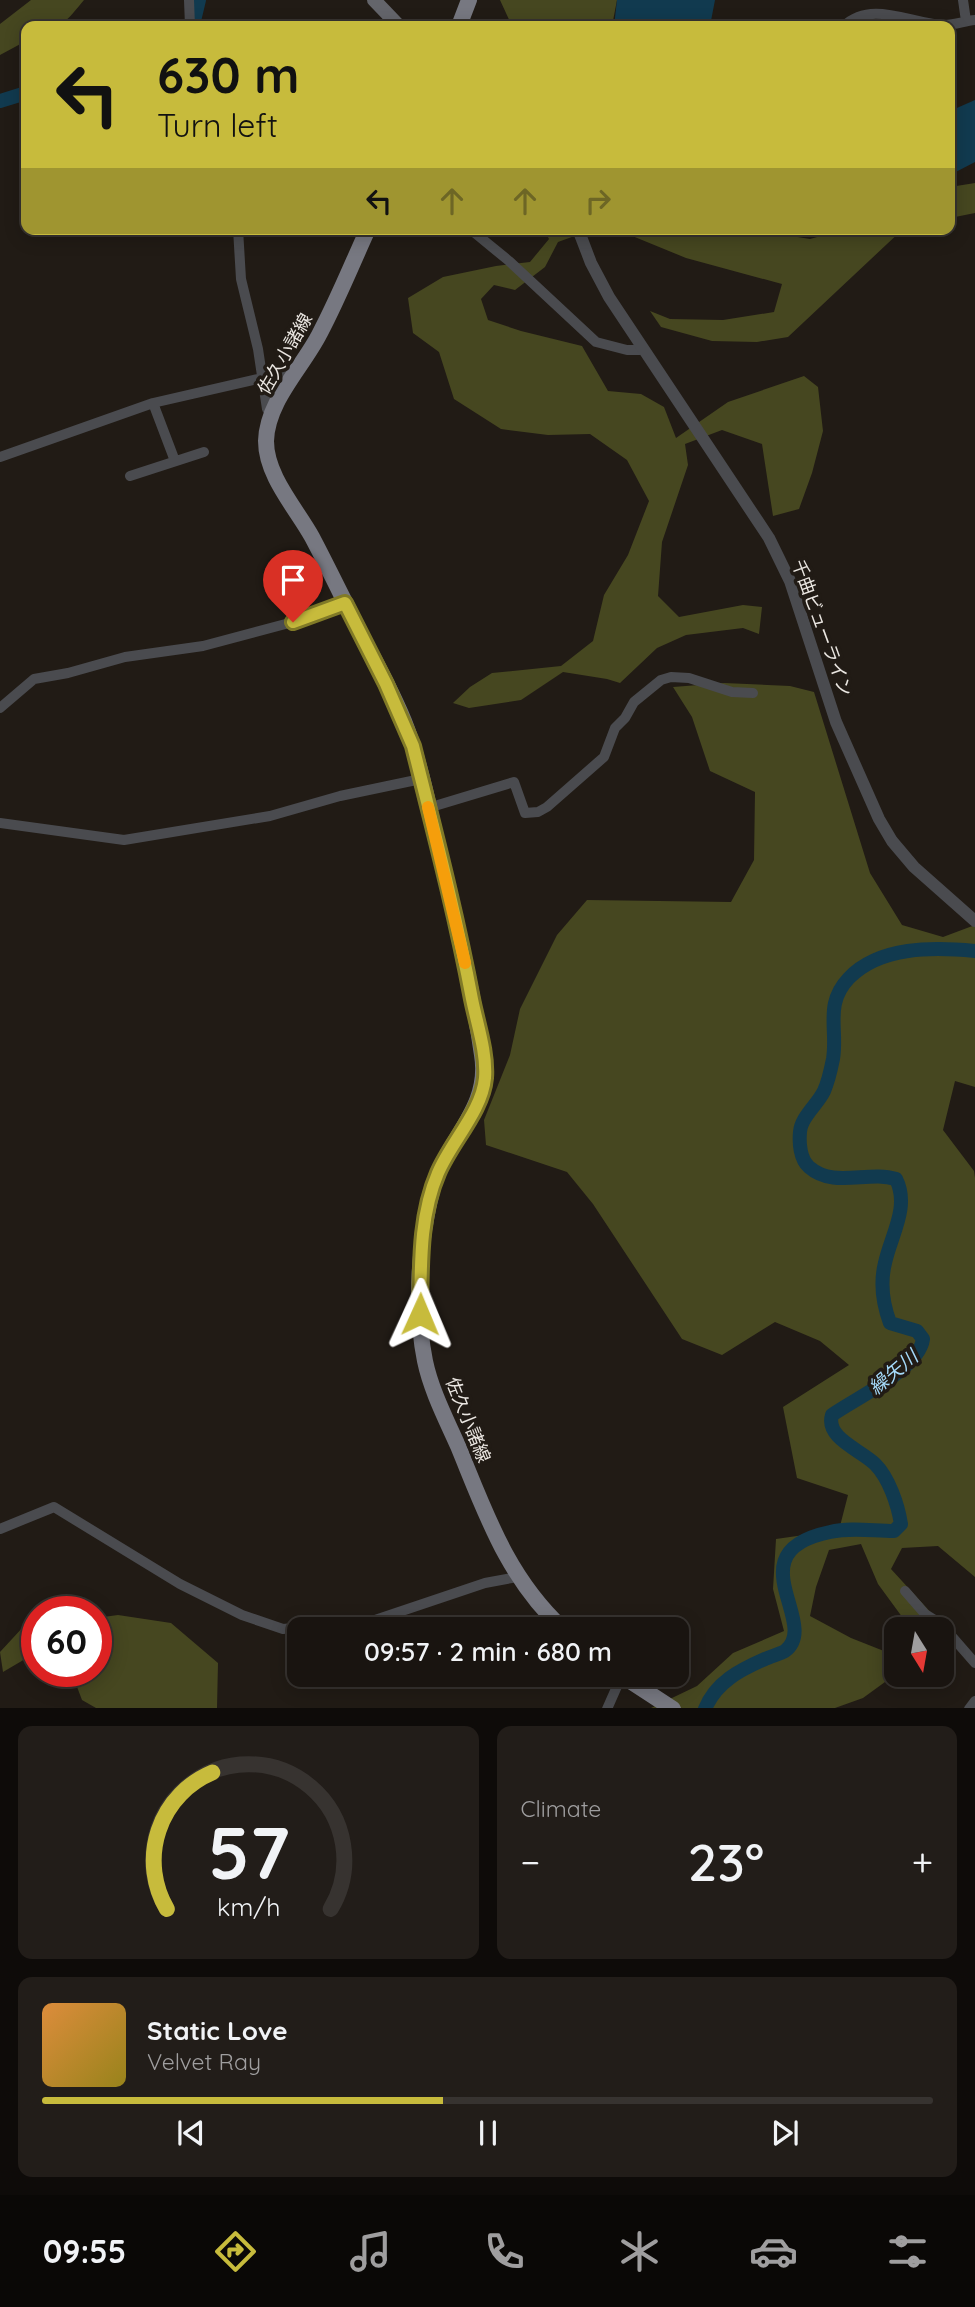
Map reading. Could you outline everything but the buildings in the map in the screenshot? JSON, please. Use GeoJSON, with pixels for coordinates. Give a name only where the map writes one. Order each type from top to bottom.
{"type":"FeatureCollection","features":[{"type":"Feature","properties":{"kind":"main road"},"geometry":{"type":"LineString","coordinates":[[374,0],[394,21]]}},
{"type":"Feature","properties":{"kind":"main road"},"geometry":{"type":"LineString","coordinates":[[461,21],[469,0]]}},
{"type":"Feature","properties":{"kind":"main road","name":"佐久小諸線"},"geometry":{"type":"LineString","coordinates":[[365,235],[330,314],[273,412],[266,441],[275,475],[310,533],[403,719],[413,746],[462,946],[485,1078],[473,1111],[437,1174],[426,1212],[421,1245],[422,1338],[426,1364],[440,1404],[495,1535],[517,1577],[552,1617]]}},
{"type":"Feature","properties":{"kind":"main road"},"geometry":{"type":"LineString","coordinates":[[641,1687],[672,1708]]}},
{"type":"Feature","properties":{"kind":"street"},"geometry":{"type":"LineString","coordinates":[[188,0],[190,21]]}},
{"type":"Feature","properties":{"kind":"street"},"geometry":{"type":"LineString","coordinates":[[963,0],[971,20]]}},
{"type":"Feature","properties":{"kind":"street"},"geometry":{"type":"LineString","coordinates":[[849,21],[867,10],[896,12],[921,21]]}},
{"type":"Feature","properties":{"kind":"street"},"geometry":{"type":"LineString","coordinates":[[238,235],[242,279],[258,349],[267,409],[273,412]]}},
{"type":"Feature","properties":{"kind":"street"},"geometry":{"type":"LineString","coordinates":[[477,235],[596,342],[617,348],[643,349]]}},
{"type":"Feature","properties":{"kind":"street","name":"千曲ビューライン"},"geometry":{"type":"LineString","coordinates":[[580,235],[600,282],[769,538],[801,610],[836,722],[879,819],[892,841],[914,867],[975,921]]}},
{"type":"Feature","properties":{"kind":"street"},"geometry":{"type":"LineString","coordinates":[[0,457],[153,403],[297,370]]}},
{"type":"Feature","properties":{"kind":"street"},"geometry":{"type":"LineString","coordinates":[[153,403],[175,461]]}},
{"type":"Feature","properties":{"kind":"street"},"geometry":{"type":"LineString","coordinates":[[130,476],[204,452]]}},
{"type":"Feature","properties":{"kind":"street"},"geometry":{"type":"LineString","coordinates":[[0,708],[34,679],[68,673],[125,657],[204,646],[293,622],[345,603]]}},
{"type":"Feature","properties":{"kind":"street"},"geometry":{"type":"LineString","coordinates":[[428,807],[514,782],[526,813],[538,813],[604,757],[615,729],[634,702],[662,680],[671,677],[689,678],[732,692],[753,693]]}},
{"type":"Feature","properties":{"kind":"street"},"geometry":{"type":"LineString","coordinates":[[0,823],[124,840],[270,816],[340,796],[421,779]]}},
{"type":"Feature","properties":{"kind":"street"},"geometry":{"type":"LineString","coordinates":[[0,1530],[54,1507],[180,1584],[242,1615],[283,1629],[375,1620],[485,1583],[517,1577]]}},
{"type":"Feature","properties":{"kind":"street"},"geometry":{"type":"LineString","coordinates":[[905,1591],[925,1614],[942,1624],[975,1663]]}},
{"type":"Feature","properties":{"kind":"street"},"geometry":{"type":"LineString","coordinates":[[607,1708],[616,1687]]}},
{"type":"Feature","properties":{"kind":"shaded area"},"geometry":{"type":"Polygon","coordinates":[[[31,0],[84,0],[65,21],[21,21],[21,44],[0,55],[0,24],[31,0]]]}},
{"type":"Feature","properties":{"kind":"shaded area"},"geometry":{"type":"Polygon","coordinates":[[[500,0],[617,0],[613,21],[510,21],[500,0]]]}},
{"type":"Feature","properties":{"kind":"shaded area"},"geometry":{"type":"Polygon","coordinates":[[[975,183],[975,213],[955,217],[955,186],[975,183]]]}},
{"type":"Feature","properties":{"kind":"shaded area"},"geometry":{"type":"Polygon","coordinates":[[[547,235],[577,235],[558,242],[545,267],[515,290],[494,285],[481,299],[488,320],[582,346],[608,391],[641,394],[664,407],[676,438],[728,402],[804,376],[818,387],[823,431],[799,509],[773,516],[762,444],[722,430],[685,444],[688,465],[662,542],[658,596],[679,617],[743,605],[762,607],[759,634],[743,628],[686,635],[657,648],[620,683],[563,672],[521,700],[469,708],[453,703],[470,687],[492,673],[561,666],[593,641],[604,595],[628,555],[649,501],[627,460],[590,434],[548,435],[501,429],[454,399],[439,352],[413,333],[408,298],[443,277],[530,262],[549,239],[547,235]]]}},
{"type":"Feature","properties":{"kind":"shaded area"},"geometry":{"type":"Polygon","coordinates":[[[630,235],[786,235],[810,239],[824,235],[897,235],[788,337],[757,342],[712,341],[661,327],[650,311],[670,319],[723,320],[774,312],[782,284],[686,258],[630,235]]]}},
{"type":"Feature","properties":{"kind":"shaded area"},"geometry":{"type":"Polygon","coordinates":[[[724,683],[790,686],[814,692],[870,873],[902,925],[943,937],[975,925],[975,1087],[955,1081],[943,1130],[974,1171],[975,1178],[975,1577],[938,1546],[902,1548],[891,1569],[935,1617],[902,1617],[878,1584],[861,1544],[829,1550],[816,1587],[810,1616],[851,1638],[884,1651],[884,1683],[863,1698],[835,1708],[651,1708],[697,1686],[733,1653],[784,1631],[773,1589],[776,1539],[839,1530],[848,1495],[797,1478],[783,1407],[849,1365],[820,1341],[775,1322],[722,1355],[682,1339],[593,1204],[567,1172],[486,1145],[484,1120],[510,1055],[520,1009],[557,935],[587,900],[731,902],[754,860],[755,792],[710,771],[692,717],[673,687],[724,683]]]}},
{"type":"Feature","properties":{"kind":"shaded area"},"geometry":{"type":"Polygon","coordinates":[[[112,1616],[171,1623],[218,1663],[217,1708],[96,1708],[82,1700],[77,1687],[112,1687],[112,1616]]]}},
{"type":"Feature","properties":{"kind":"shaded area"},"geometry":{"type":"Polygon","coordinates":[[[21,1629],[21,1661],[3,1672],[0,1652],[21,1629]]]}},
{"type":"Feature","properties":{"kind":"water"},"geometry":{"type":"Polygon","coordinates":[[[617,0],[715,0],[711,21],[615,21],[617,0]]]}},
{"type":"Feature","properties":{"kind":"water"},"geometry":{"type":"Polygon","coordinates":[[[975,100],[975,162],[955,172],[955,109],[975,100]]]}},
{"type":"Feature","properties":{"kind":"waterway"},"geometry":{"type":"LineString","coordinates":[[194,21],[199,0]]}},
{"type":"Feature","properties":{"kind":"waterway"},"geometry":{"type":"LineString","coordinates":[[0,101],[21,95]]}},
{"type":"Feature","properties":{"kind":"waterway","name":"繰矢川"},"geometry":{"type":"LineString","coordinates":[[706,1708],[722,1684],[756,1663],[785,1651],[794,1639],[794,1623],[783,1571],[787,1555],[802,1542],[830,1532],[854,1529],[894,1531],[901,1524],[885,1477],[875,1464],[839,1437],[831,1423],[832,1415],[899,1372],[919,1350],[923,1339],[917,1331],[890,1323],[884,1301],[883,1271],[898,1221],[900,1190],[896,1179],[874,1176],[840,1178],[819,1173],[804,1160],[800,1132],[803,1121],[827,1084],[833,1059],[834,1007],[841,988],[849,978],[862,967],[891,954],[925,949],[975,951]]}},
{"type":"Feature","properties":{"kind":"slow traffic"},"geometry":{"type":"LineString","coordinates":[[428,807],[465,963]]}},
{"type":"Feature","properties":{"kind":"route"},"geometry":{"type":"LineString","coordinates":[[293,622],[345,603],[403,719],[413,746],[462,946],[483,1059],[485,1078],[480,1096],[437,1174],[426,1212],[421,1245],[420,1314]]}}]}
